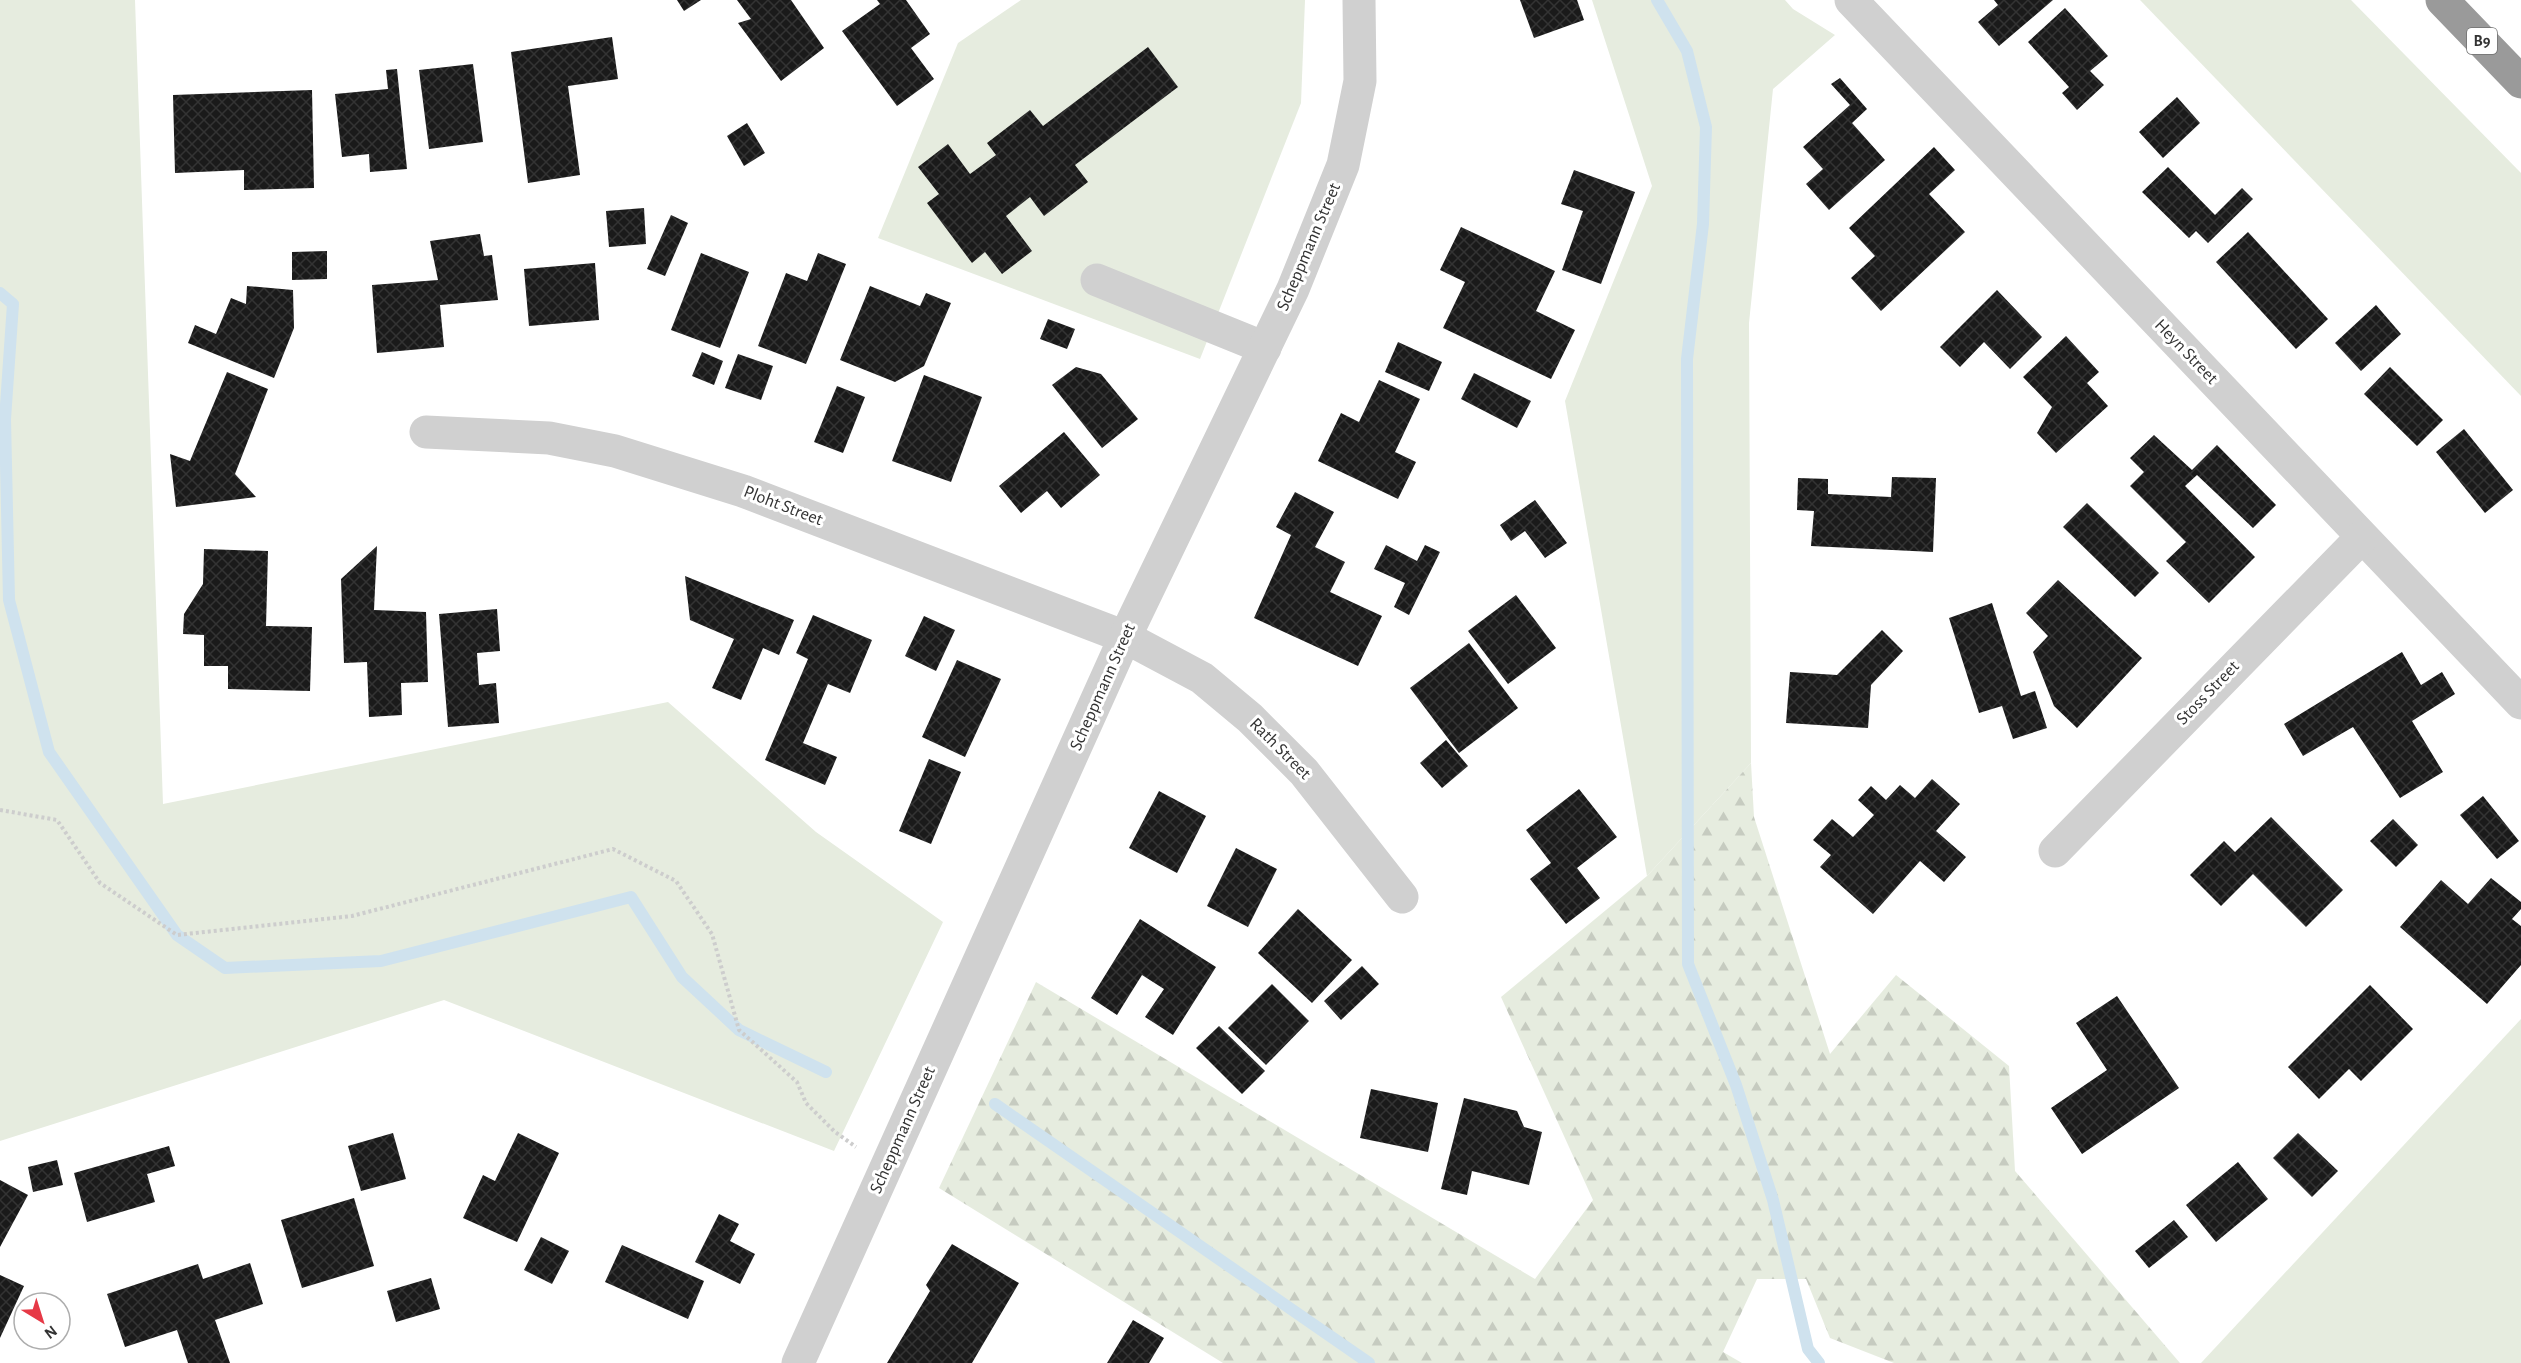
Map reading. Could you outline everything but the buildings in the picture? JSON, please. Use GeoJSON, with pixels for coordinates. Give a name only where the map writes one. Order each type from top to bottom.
{"type":"FeatureCollection","features":[{"type":"Feature","properties":{"kind":"highway","name":"B9"},"geometry":{"type":"LineString","coordinates":[[2442,0],[2521,82]]}},
{"type":"Feature","properties":{"kind":"street","name":"Scheppmann Street"},"geometry":{"type":"LineString","coordinates":[[798,1363],[1125,637],[1293,289],[1343,165],[1360,81],[1359,0]]}},
{"type":"Feature","properties":{"kind":"street","name":"Heyn Street"},"geometry":{"type":"LineString","coordinates":[[1851,0],[2521,703]]}},
{"type":"Feature","properties":{"kind":"street"},"geometry":{"type":"LineString","coordinates":[[1097,280],[1265,348]]}},
{"type":"Feature","properties":{"kind":"street","name":"Ploht Street"},"geometry":{"type":"LineString","coordinates":[[426,432],[549,438],[615,451],[743,491],[1125,637]]}},
{"type":"Feature","properties":{"kind":"street","name":"Stoss Street"},"geometry":{"type":"LineString","coordinates":[[2055,851],[2362,537]]}},
{"type":"Feature","properties":{"kind":"street","name":"Rath Street"},"geometry":{"type":"LineString","coordinates":[[1125,637],[1202,678],[1250,718],[1304,772],[1401,897]]}},
{"type":"Feature","properties":{"kind":"path"},"geometry":{"type":"LineString","coordinates":[[0,810],[57,820],[100,883],[177,935],[352,916],[614,849],[676,881],[712,934],[740,1030],[797,1082],[806,1103],[835,1132],[886,1168]]}},
{"type":"Feature","properties":{"kind":"green space"},"geometry":{"type":"Polygon","coordinates":[[[0,0],[135,0],[163,804],[668,702],[816,832],[943,922],[834,1151],[444,1000],[0,1141],[0,0]]]}},
{"type":"Feature","properties":{"kind":"green space"},"geometry":{"type":"Polygon","coordinates":[[[1021,0],[1305,0],[1301,103],[1200,359],[878,238],[958,43],[1021,0]]]}},
{"type":"Feature","properties":{"kind":"green space"},"geometry":{"type":"Polygon","coordinates":[[[1592,0],[1785,0],[1793,9],[1835,35],[1773,89],[1749,323],[1751,763],[1647,876],[1565,401],[1652,186],[1592,0]]]}},
{"type":"Feature","properties":{"kind":"green space"},"geometry":{"type":"Polygon","coordinates":[[[2140,0],[2351,0],[2521,173],[2521,396],[2140,0]]]}},
{"type":"Feature","properties":{"kind":"green space"},"geometry":{"type":"Polygon","coordinates":[[[1751,763],[1754,817],[1830,1054],[1896,975],[2009,1066],[2015,1171],[2180,1363],[1894,1363],[1830,1338],[1806,1279],[1757,1279],[1723,1352],[1742,1363],[1223,1363],[939,1188],[1036,982],[1535,1279],[1593,1200],[1501,997],[1647,876],[1751,763]]]}},
{"type":"Feature","properties":{"kind":"green space"},"geometry":{"type":"Polygon","coordinates":[[[2521,1019],[2521,1363],[2201,1363],[2521,1019]]]}},
{"type":"Feature","properties":{"kind":"waterway"},"geometry":{"type":"LineString","coordinates":[[1657,0],[1687,51],[1706,127],[1703,224],[1687,359],[1688,964],[1736,1085],[1773,1200],[1808,1349],[1819,1363]]}},
{"type":"Feature","properties":{"kind":"waterway"},"geometry":{"type":"LineString","coordinates":[[0,293],[13,304],[5,419],[9,600],[49,752],[177,935],[225,968],[381,961],[631,897],[682,977],[739,1030],[826,1072]]}},
{"type":"Feature","properties":{"kind":"waterway"},"geometry":{"type":"LineString","coordinates":[[995,1104],[1369,1363]]}}]}
